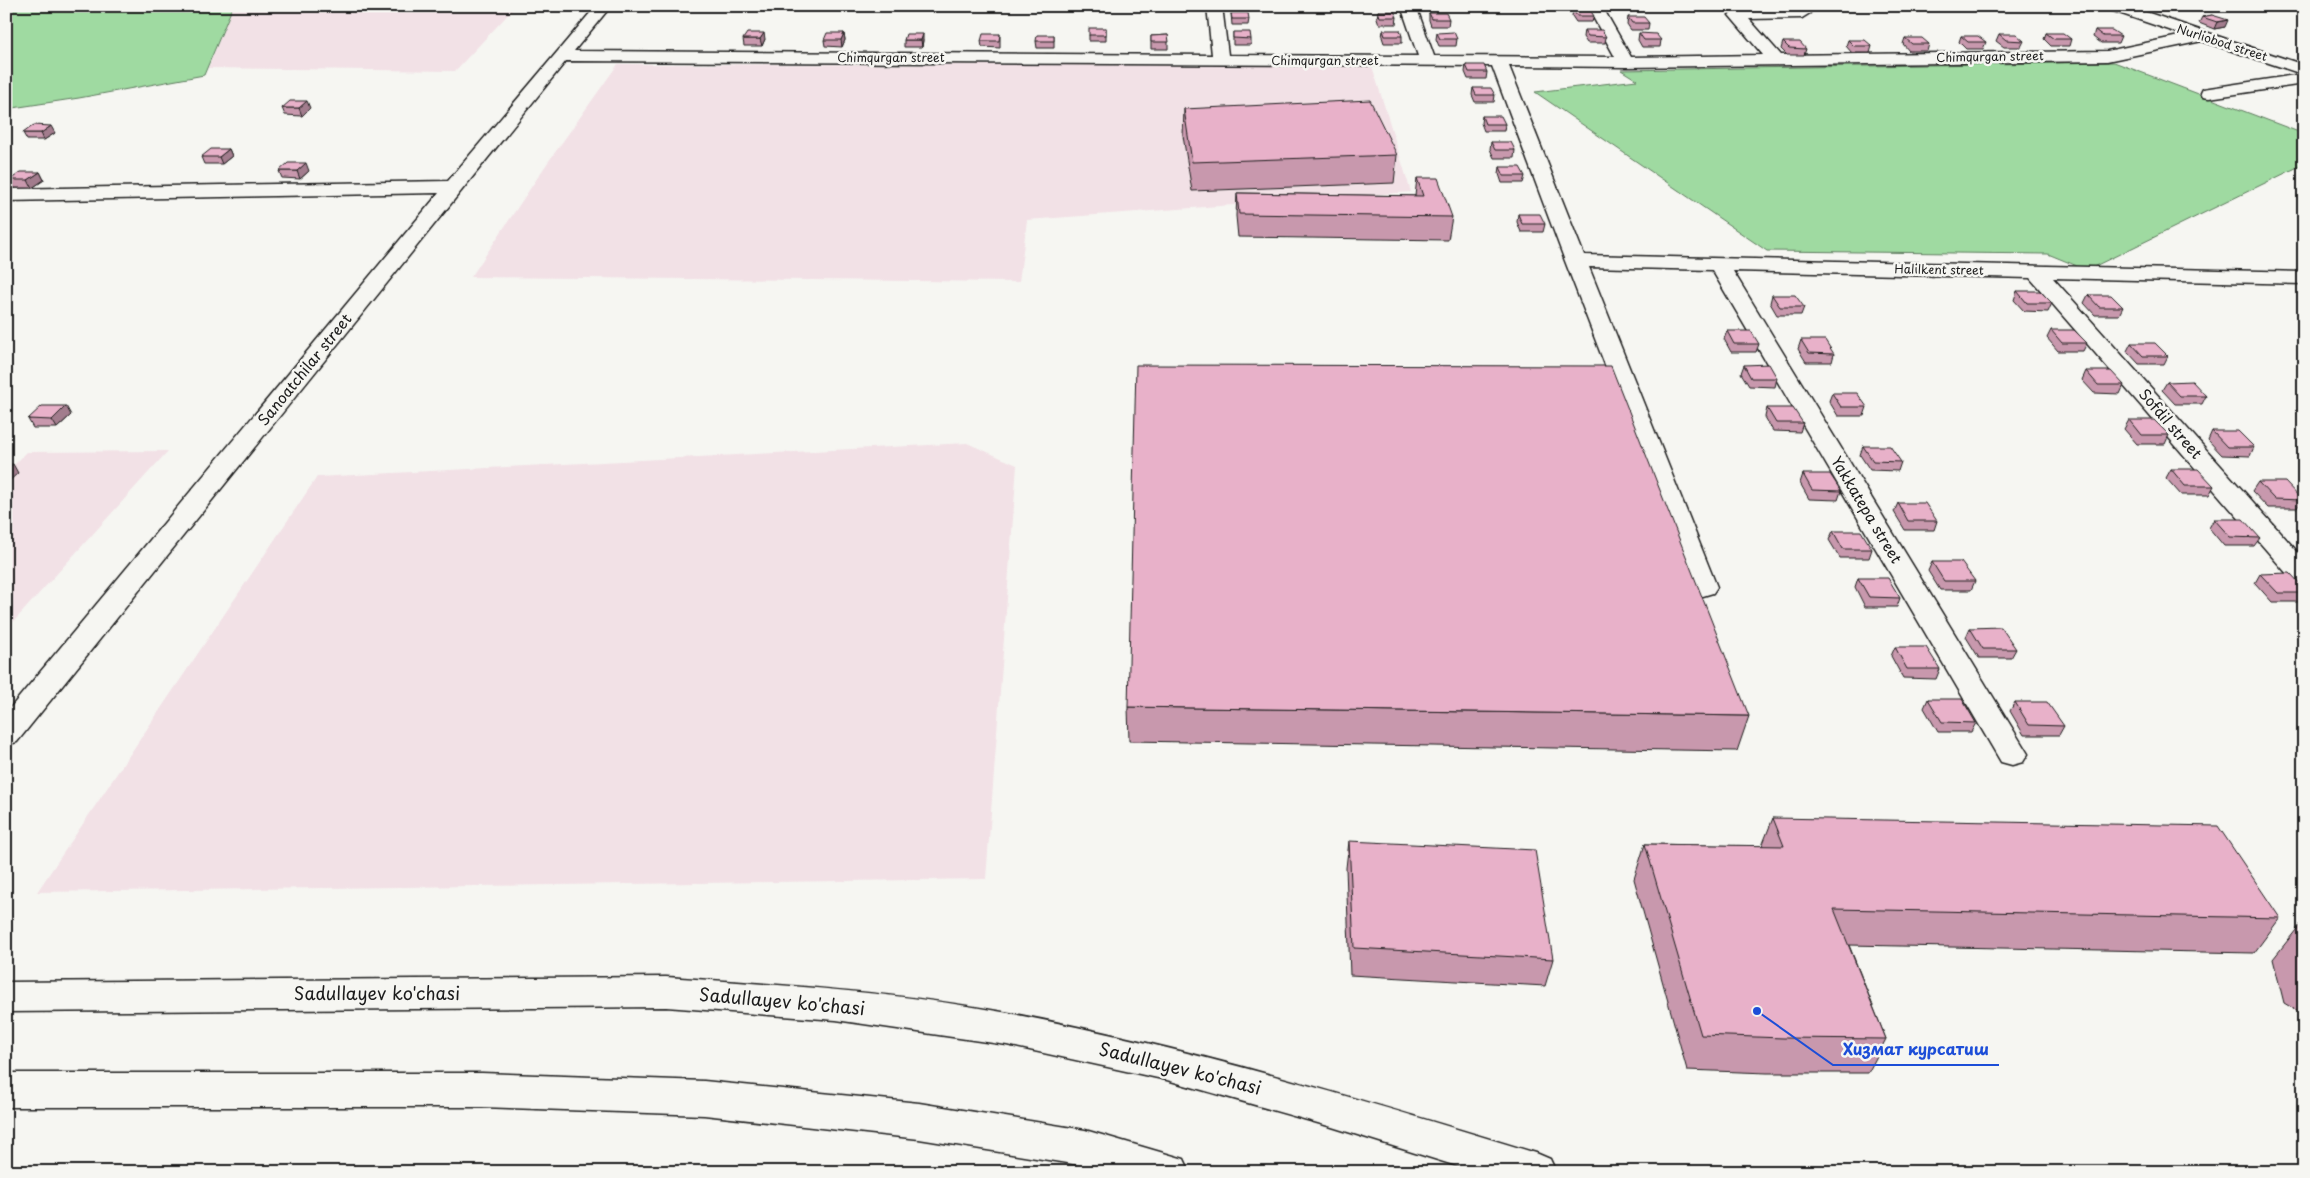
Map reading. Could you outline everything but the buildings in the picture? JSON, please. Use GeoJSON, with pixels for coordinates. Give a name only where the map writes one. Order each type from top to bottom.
{"type":"FeatureCollection","features":[{"type":"Feature","properties":{"kind":"street","name":"Sanoatchilar street"},"geometry":{"type":"LineString","coordinates":[[6,734],[604,6]]}},
{"type":"Feature","properties":{"kind":"street"},"geometry":{"type":"LineString","coordinates":[[1214,6],[1221,60]]}},
{"type":"Feature","properties":{"kind":"street"},"geometry":{"type":"LineString","coordinates":[[1408,6],[1428,61]]}},
{"type":"Feature","properties":{"kind":"street"},"geometry":{"type":"LineString","coordinates":[[1594,6],[1626,62]]}},
{"type":"Feature","properties":{"kind":"street"},"geometry":{"type":"LineString","coordinates":[[1776,60],[1737,15],[1802,13],[1796,6]]}},
{"type":"Feature","properties":{"kind":"street","name":"Nurliobod street"},"geometry":{"type":"LineString","coordinates":[[2112,6],[2304,70]]}},
{"type":"Feature","properties":{"kind":"street","name":"Chimqurgan street"},"geometry":{"type":"LineString","coordinates":[[561,56],[1626,62],[2107,56],[2203,36]]}},
{"type":"Feature","properties":{"kind":"street"},"geometry":{"type":"LineString","coordinates":[[1499,62],[1703,587]]}},
{"type":"Feature","properties":{"kind":"street"},"geometry":{"type":"LineString","coordinates":[[2209,93],[2304,79]]}},
{"type":"Feature","properties":{"kind":"street"},"geometry":{"type":"LineString","coordinates":[[6,195],[456,187]]}},
{"type":"Feature","properties":{"kind":"street","name":"Halilkent street"},"geometry":{"type":"LineString","coordinates":[[1575,261],[1720,266],[2304,278]]}},
{"type":"Feature","properties":{"kind":"street","name":"Yakkatepa street"},"geometry":{"type":"LineString","coordinates":[[1720,266],[2012,754]]}},
{"type":"Feature","properties":{"kind":"street","name":"Sofdil street"},"geometry":{"type":"LineString","coordinates":[[2036,272],[2304,576]]}},
{"type":"Feature","properties":{"kind":"street","name":"Sadullayev ko'chasi"},"geometry":{"type":"LineString","coordinates":[[6,997],[666,992],[836,1004],[1006,1029],[1167,1063],[1332,1110],[1536,1172]]}},
{"type":"Feature","properties":{"kind":"street"},"geometry":{"type":"LineString","coordinates":[[6,1090],[482,1090],[704,1098],[919,1120],[1085,1148],[1170,1172]]}},
{"type":"Feature","properties":{"kind":"shaded area"},"geometry":{"type":"Polygon","coordinates":[[[233,6],[516,6],[455,71],[208,68],[233,6]]]}},
{"type":"Feature","properties":{"kind":"shaded area"},"geometry":{"type":"Polygon","coordinates":[[[618,64],[1372,66],[1411,192],[1027,220],[1019,282],[471,277],[546,165],[618,64]]]}},
{"type":"Feature","properties":{"kind":"shaded area"},"geometry":{"type":"Polygon","coordinates":[[[967,443],[1017,465],[986,879],[37,892],[317,477],[967,443]]]}},
{"type":"Feature","properties":{"kind":"shaded area"},"geometry":{"type":"Polygon","coordinates":[[[168,451],[6,630],[6,473],[27,452],[168,451]]]}},
{"type":"Feature","properties":{"kind":"green space"},"geometry":{"type":"Polygon","coordinates":[[[6,6],[233,6],[204,75],[79,98],[6,109],[6,6]]]}},
{"type":"Feature","properties":{"kind":"green space"},"geometry":{"type":"Polygon","coordinates":[[[2114,62],[2304,134],[2304,164],[2087,270],[2048,254],[1767,251],[1535,92],[1637,80],[1621,70],[2114,62]]]}},
{"type":"Feature","properties":{"kind":"place","name":"Хизмат курсатиш"},"geometry":{"type":"Point","coordinates":[1757,1011]}}]}
